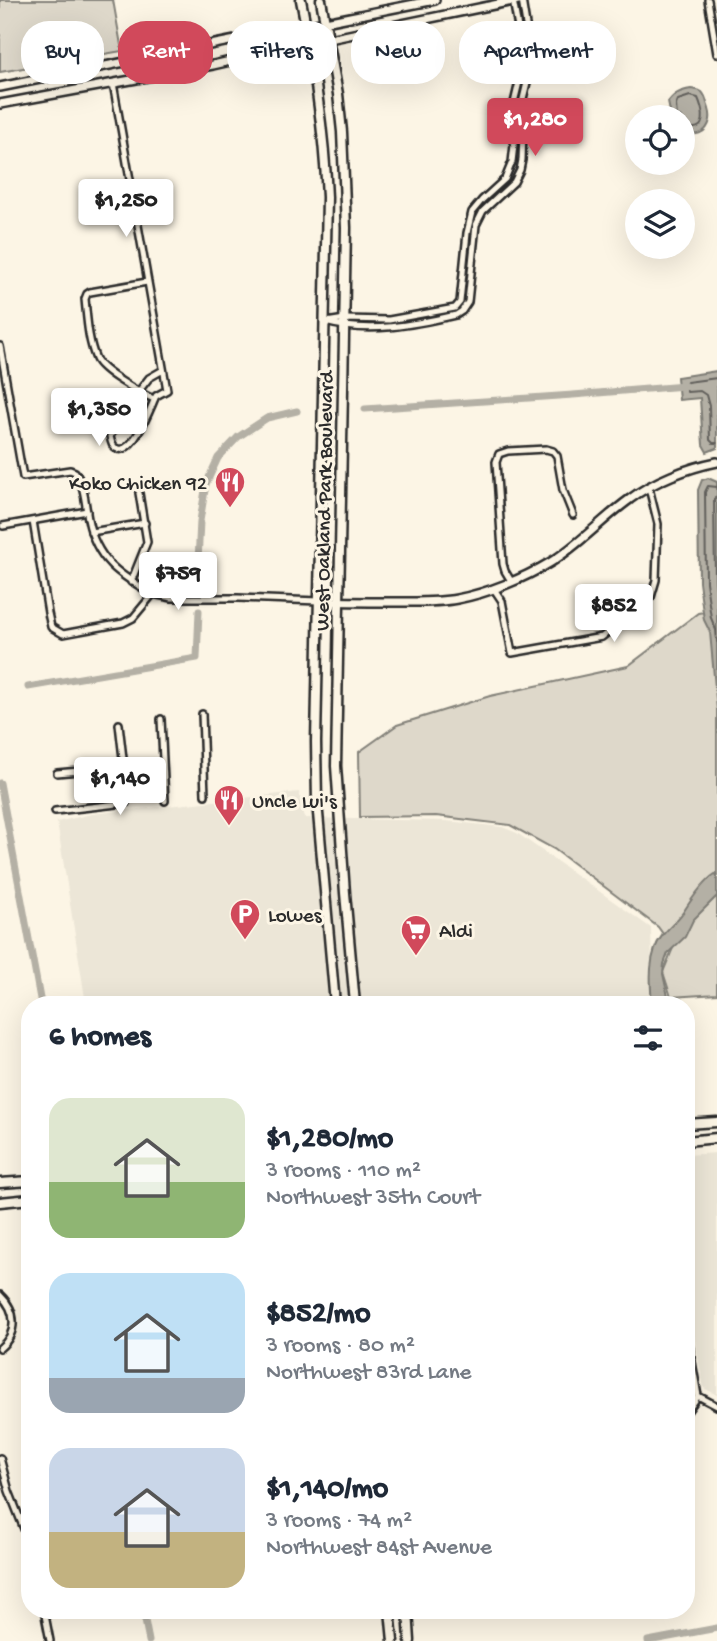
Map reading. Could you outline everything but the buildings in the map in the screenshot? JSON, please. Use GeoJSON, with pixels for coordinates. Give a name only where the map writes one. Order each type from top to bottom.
{"type":"FeatureCollection","features":[{"type":"Feature","properties":{"kind":"main road","name":"West Oakland Park Boulevard"},"geometry":{"type":"LineString","coordinates":[[302,0],[305,21]]}},
{"type":"Feature","properties":{"kind":"main road","name":"West Oakland Park Boulevard"},"geometry":{"type":"LineString","coordinates":[[321,0],[325,21]]}},
{"type":"Feature","properties":{"kind":"main road"},"geometry":{"type":"LineString","coordinates":[[330,21],[435,0]]}},
{"type":"Feature","properties":{"kind":"main road"},"geometry":{"type":"LineString","coordinates":[[337,37],[516,0]]}},
{"type":"Feature","properties":{"kind":"main road"},"geometry":{"type":"LineString","coordinates":[[0,87],[227,41]]}},
{"type":"Feature","properties":{"kind":"main road"},"geometry":{"type":"LineString","coordinates":[[0,104],[227,62]]}},
{"type":"Feature","properties":{"kind":"main road","name":"West Oakland Park Boulevard"},"geometry":{"type":"LineString","coordinates":[[316,84],[323,129],[327,235],[316,784],[334,996]]}},
{"type":"Feature","properties":{"kind":"main road","name":"West Oakland Park Boulevard"},"geometry":{"type":"LineString","coordinates":[[336,84],[345,158],[346,228],[335,766],[354,996]]}},
{"type":"Feature","properties":{"kind":"main road"},"geometry":{"type":"LineString","coordinates":[[319,601],[426,602],[454,599],[494,589],[550,562],[630,499],[649,488],[680,473],[717,462]]}},
{"type":"Feature","properties":{"kind":"main road"},"geometry":{"type":"LineString","coordinates":[[695,1123],[717,1122]]}},
{"type":"Feature","properties":{"kind":"main road"},"geometry":{"type":"LineString","coordinates":[[695,1140],[717,1138]]}},
{"type":"Feature","properties":{"kind":"main road"},"geometry":{"type":"LineString","coordinates":[[0,1183],[21,1182]]}},
{"type":"Feature","properties":{"kind":"main road"},"geometry":{"type":"LineString","coordinates":[[0,1202],[21,1200]]}},
{"type":"Feature","properties":{"kind":"main road"},"geometry":{"type":"LineString","coordinates":[[391,1619],[393,1641]]}},
{"type":"Feature","properties":{"kind":"main road"},"geometry":{"type":"LineString","coordinates":[[409,1619],[410,1641]]}},
{"type":"Feature","properties":{"kind":"street"},"geometry":{"type":"LineString","coordinates":[[345,323],[390,320],[455,308],[460,302],[467,233],[472,212],[506,179],[512,162],[515,136],[514,103],[524,61],[516,0]]}},
{"type":"Feature","properties":{"kind":"street"},"geometry":{"type":"LineString","coordinates":[[325,322],[390,328],[456,314],[462,311],[468,302],[476,225],[483,211],[514,181],[522,160],[522,103],[532,62],[516,0]]}},
{"type":"Feature","properties":{"kind":"street"},"geometry":{"type":"LineString","coordinates":[[708,0],[717,54]]}},
{"type":"Feature","properties":{"kind":"street"},"geometry":{"type":"LineString","coordinates":[[113,83],[167,390],[156,396],[149,415],[128,448],[117,449],[110,436],[149,378],[163,370]]}},
{"type":"Feature","properties":{"kind":"street"},"geometry":{"type":"LineString","coordinates":[[147,282],[90,292],[85,299],[91,346],[97,362],[139,393],[154,400]]}},
{"type":"Feature","properties":{"kind":"street"},"geometry":{"type":"LineString","coordinates":[[462,289],[468,302]]}},
{"type":"Feature","properties":{"kind":"street"},"geometry":{"type":"LineString","coordinates":[[0,346],[23,477],[70,470],[75,472],[83,487],[91,532],[106,561],[122,576],[153,594],[172,598],[319,601]]}},
{"type":"Feature","properties":{"kind":"street"},"geometry":{"type":"LineString","coordinates":[[512,581],[503,564],[496,462],[499,454],[546,449],[553,452],[557,456],[563,490],[573,515]]}},
{"type":"Feature","properties":{"kind":"street"},"geometry":{"type":"LineString","coordinates":[[494,589],[502,601],[512,653],[602,636],[651,597],[656,580],[659,524],[649,488]]}},
{"type":"Feature","properties":{"kind":"street"},"geometry":{"type":"LineString","coordinates":[[131,582],[147,542],[139,493]]}},
{"type":"Feature","properties":{"kind":"street"},"geometry":{"type":"LineString","coordinates":[[3,526],[87,511]]}},
{"type":"Feature","properties":{"kind":"street"},"geometry":{"type":"LineString","coordinates":[[33,521],[48,613],[51,626],[56,631],[63,634],[123,623],[134,618],[153,594]]}},
{"type":"Feature","properties":{"kind":"street"},"geometry":{"type":"LineString","coordinates":[[91,532],[145,523]]}},
{"type":"Feature","properties":{"kind":"street"},"geometry":{"type":"LineString","coordinates":[[202,714],[205,795]]}},
{"type":"Feature","properties":{"kind":"street"},"geometry":{"type":"LineString","coordinates":[[161,719],[165,801]]}},
{"type":"Feature","properties":{"kind":"street"},"geometry":{"type":"LineString","coordinates":[[55,811],[126,803],[119,724]]}},
{"type":"Feature","properties":{"kind":"street"},"geometry":{"type":"LineString","coordinates":[[57,773],[124,767]]}},
{"type":"Feature","properties":{"kind":"street"},"geometry":{"type":"LineString","coordinates":[[0,1295],[11,1308],[14,1324],[9,1339],[0,1348]]}},
{"type":"Feature","properties":{"kind":"street"},"geometry":{"type":"LineString","coordinates":[[695,1379],[698,1396],[695,1400]]}},
{"type":"Feature","properties":{"kind":"street"},"geometry":{"type":"LineString","coordinates":[[698,1396],[717,1406]]}},
{"type":"Feature","properties":{"kind":"street"},"geometry":{"type":"LineString","coordinates":[[0,1458],[21,1521]]}},
{"type":"Feature","properties":{"kind":"street"},"geometry":{"type":"LineString","coordinates":[[46,1619],[50,1641]]}},
{"type":"Feature","properties":{"kind":"shaded area"},"geometry":{"type":"Polygon","coordinates":[[[0,0],[113,0],[118,28],[118,52],[104,54],[104,21],[21,21],[21,68],[0,72],[0,0]]]}},
{"type":"Feature","properties":{"kind":"shaded area"},"geometry":{"type":"Polygon","coordinates":[[[717,610],[717,994],[671,996],[663,972],[673,948],[658,927],[554,849],[510,825],[436,816],[360,817],[359,752],[397,725],[490,696],[628,666],[698,613],[717,610]]]}},
{"type":"Feature","properties":{"kind":"shaded area"},"geometry":{"type":"Polygon","coordinates":[[[299,792],[305,818],[446,821],[502,827],[517,833],[651,928],[653,996],[85,996],[57,822],[92,814],[299,792]]]}},
{"type":"Feature","properties":{"kind":"shaded area"},"geometry":{"type":"Polygon","coordinates":[[[717,1153],[717,1395],[704,1388],[695,1342],[695,1154],[717,1153]]]}},
{"type":"Feature","properties":{"kind":"water"},"geometry":{"type":"Polygon","coordinates":[[[699,90],[706,99],[710,120],[706,129],[700,133],[695,134],[695,105],[669,105],[673,96],[684,91],[699,90]]]}},
{"type":"Feature","properties":{"kind":"water"},"geometry":{"type":"Polygon","coordinates":[[[717,371],[717,448],[707,452],[703,445],[700,398],[679,400],[677,377],[717,371]]]}},
{"type":"Feature","properties":{"kind":"water"},"geometry":{"type":"Polygon","coordinates":[[[708,478],[717,482],[717,710],[710,632],[704,620],[699,582],[698,490],[702,480],[708,478]]]}},
{"type":"Feature","properties":{"kind":"water"},"geometry":{"type":"Polygon","coordinates":[[[717,875],[717,896],[693,920],[685,937],[668,953],[664,964],[663,974],[668,996],[652,996],[651,968],[657,943],[711,877],[717,875]]]}},
{"type":"Feature","properties":{"kind":"waterway"},"geometry":{"type":"LineString","coordinates":[[365,409],[685,386]]}},
{"type":"Feature","properties":{"kind":"waterway"},"geometry":{"type":"LineString","coordinates":[[197,582],[200,521],[206,484],[218,458],[238,437],[267,418],[297,411]]}},
{"type":"Feature","properties":{"kind":"waterway"},"geometry":{"type":"LineString","coordinates":[[28,687],[197,658],[199,611]]}},
{"type":"Feature","properties":{"kind":"waterway"},"geometry":{"type":"LineString","coordinates":[[0,783],[40,996]]}},
{"type":"Feature","properties":{"kind":"waterway"},"geometry":{"type":"LineString","coordinates":[[145,1619],[149,1641]]}},
{"type":"Feature","properties":{"kind":"waterway"},"geometry":{"type":"LineString","coordinates":[[648,1641],[717,1628]]}},
{"type":"Feature","properties":{"kind":"place","name":"Koko Chicken 92"},"geometry":{"type":"Point","coordinates":[230,509]}},
{"type":"Feature","properties":{"kind":"place","name":"Uncle Lui's"},"geometry":{"type":"Point","coordinates":[229,827]}},
{"type":"Feature","properties":{"kind":"place","name":"Lowes"},"geometry":{"type":"Point","coordinates":[245,941]}},
{"type":"Feature","properties":{"kind":"place","name":"Aldi"},"geometry":{"type":"Point","coordinates":[416,957]}}]}
